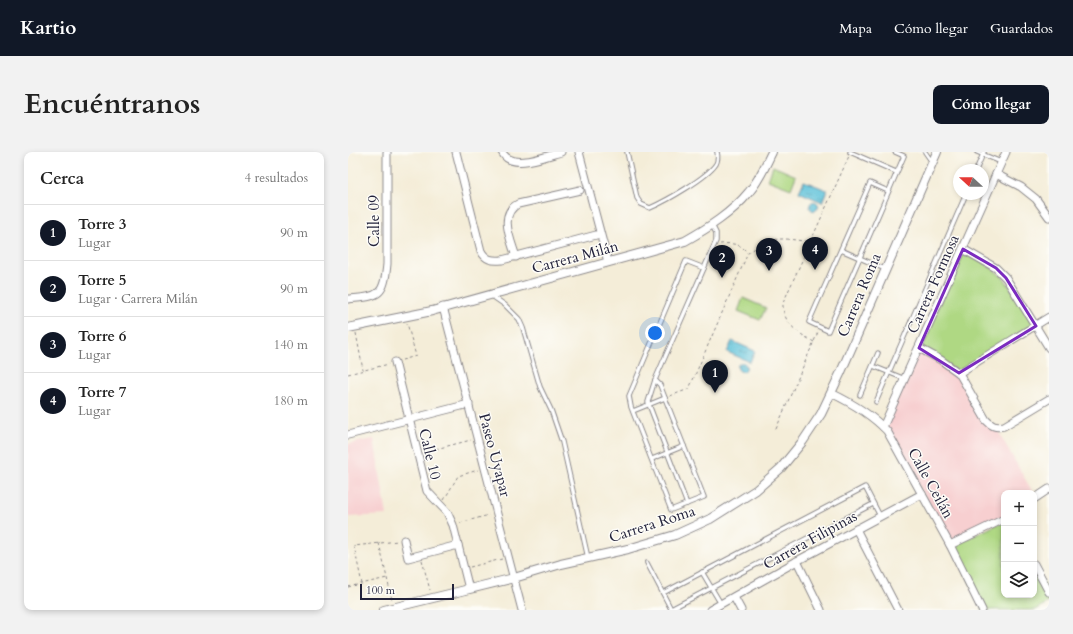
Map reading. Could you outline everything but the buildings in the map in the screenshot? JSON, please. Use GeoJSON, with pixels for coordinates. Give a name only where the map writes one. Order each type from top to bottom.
{"type":"FeatureCollection","features":[{"type":"Feature","properties":{"kind":"street","name":"Calle 09"},"geometry":{"type":"LineString","coordinates":[[348,300],[373,296],[382,290],[385,282],[387,264],[387,152]]}},
{"type":"Feature","properties":{"kind":"street"},"geometry":{"type":"LineString","coordinates":[[456,152],[481,251],[488,259],[493,261],[516,257],[600,234]]}},
{"type":"Feature","properties":{"kind":"street"},"geometry":{"type":"LineString","coordinates":[[502,152],[509,160],[521,162],[561,152]]}},
{"type":"Feature","properties":{"kind":"street"},"geometry":{"type":"LineString","coordinates":[[579,152],[608,262]]}},
{"type":"Feature","properties":{"kind":"street","name":"Carrera Milán"},"geometry":{"type":"LineString","coordinates":[[352,328],[406,317],[685,241],[735,207],[749,192],[763,171],[772,152]]}},
{"type":"Feature","properties":{"kind":"street","name":"Carrera Roma"},"geometry":{"type":"LineString","coordinates":[[384,610],[469,590],[588,558],[628,549],[674,535],[710,519],[756,490],[781,468],[803,441],[821,414],[937,152]]}},
{"type":"Feature","properties":{"kind":"street","name":"Carrera Formosa"},"geometry":{"type":"LineString","coordinates":[[884,427],[1006,152]]}},
{"type":"Feature","properties":{"kind":"street"},"geometry":{"type":"LineString","coordinates":[[996,174],[1021,187],[1036,199],[1049,217]]}},
{"type":"Feature","properties":{"kind":"street"},"geometry":{"type":"LineString","coordinates":[[516,257],[506,222],[509,212],[513,207],[518,204],[580,190]]}},
{"type":"Feature","properties":{"kind":"street"},"geometry":{"type":"LineString","coordinates":[[962,249],[996,268],[1006,278],[1049,348]]}},
{"type":"Feature","properties":{"kind":"street","name":"Paseo Uyapar"},"geometry":{"type":"LineString","coordinates":[[443,307],[522,610]]}},
{"type":"Feature","properties":{"kind":"street"},"geometry":{"type":"LineString","coordinates":[[959,373],[1049,318]]}},
{"type":"Feature","properties":{"kind":"street"},"geometry":{"type":"LineString","coordinates":[[919,348],[942,360],[959,373],[986,420],[997,428],[1004,426],[1049,399]]}},
{"type":"Feature","properties":{"kind":"street","name":"Calle 10"},"geometry":{"type":"LineString","coordinates":[[395,362],[426,491],[433,500],[441,505],[447,512],[453,525],[469,590]]}},
{"type":"Feature","properties":{"kind":"street","name":"Calle Ceilán"},"geometry":{"type":"LineString","coordinates":[[831,393],[861,409],[887,431],[950,545],[982,610]]}},
{"type":"Feature","properties":{"kind":"street"},"geometry":{"type":"LineString","coordinates":[[348,435],[469,404]]}},
{"type":"Feature","properties":{"kind":"street"},"geometry":{"type":"LineString","coordinates":[[1037,497],[1049,489]]}},
{"type":"Feature","properties":{"kind":"street","name":"Carrera Filipinas"},"geometry":{"type":"LineString","coordinates":[[710,610],[797,561],[922,494]]}},
{"type":"Feature","properties":{"kind":"street"},"geometry":{"type":"LineString","coordinates":[[950,545],[1001,520]]}},
{"type":"Feature","properties":{"kind":"street"},"geometry":{"type":"LineString","coordinates":[[856,529],[898,610]]}},
{"type":"Feature","properties":{"kind":"street"},"geometry":{"type":"LineString","coordinates":[[404,540],[408,558],[458,545]]}},
{"type":"Feature","properties":{"kind":"street"},"geometry":{"type":"LineString","coordinates":[[797,561],[821,610]]}},
{"type":"Feature","properties":{"kind":"street"},"geometry":{"type":"LineString","coordinates":[[1037,570],[1049,592]]}},
{"type":"Feature","properties":{"kind":"street"},"geometry":{"type":"LineString","coordinates":[[734,597],[741,610]]}},
{"type":"Feature","properties":{"kind":"lane"},"geometry":{"type":"LineString","coordinates":[[627,152],[637,198],[644,207],[650,208],[667,200],[705,175],[716,164],[718,157],[717,152]]}},
{"type":"Feature","properties":{"kind":"lane"},"geometry":{"type":"LineString","coordinates":[[850,152],[896,172]]}},
{"type":"Feature","properties":{"kind":"lane"},"geometry":{"type":"LineString","coordinates":[[888,191],[870,183],[809,322],[828,330],[904,156],[895,152]]}},
{"type":"Feature","properties":{"kind":"lane"},"geometry":{"type":"LineString","coordinates":[[925,152],[932,163]]}},
{"type":"Feature","properties":{"kind":"lane"},"geometry":{"type":"LineString","coordinates":[[977,152],[983,153],[1001,162]]}},
{"type":"Feature","properties":{"kind":"lane"},"geometry":{"type":"LineString","coordinates":[[978,164],[983,153]]}},
{"type":"Feature","properties":{"kind":"lane"},"geometry":{"type":"LineString","coordinates":[[876,402],[963,200]]}},
{"type":"Feature","properties":{"kind":"lane"},"geometry":{"type":"LineString","coordinates":[[687,504],[648,405],[648,398],[714,245],[717,235],[712,224]]}},
{"type":"Feature","properties":{"kind":"lane"},"geometry":{"type":"LineString","coordinates":[[841,250],[885,269]]}},
{"type":"Feature","properties":{"kind":"lane"},"geometry":{"type":"LineString","coordinates":[[655,380],[660,386],[704,497],[672,510],[629,399],[630,392],[686,261],[704,268]]}},
{"type":"Feature","properties":{"kind":"lane"},"geometry":{"type":"LineString","coordinates":[[489,294],[505,305],[519,319],[523,328],[540,387],[551,410],[562,442],[588,558]]}},
{"type":"Feature","properties":{"kind":"lane"},"geometry":{"type":"LineString","coordinates":[[860,395],[878,353]]}},
{"type":"Feature","properties":{"kind":"lane"},"geometry":{"type":"LineString","coordinates":[[873,366],[905,379]]}},
{"type":"Feature","properties":{"kind":"lane"},"geometry":{"type":"LineString","coordinates":[[633,411],[665,398]]}},
{"type":"Feature","properties":{"kind":"lane"},"geometry":{"type":"LineString","coordinates":[[652,459],[684,446]]}},
{"type":"Feature","properties":{"kind":"lane"},"geometry":{"type":"LineString","coordinates":[[663,593],[865,487],[880,516]]}},
{"type":"Feature","properties":{"kind":"lane"},"geometry":{"type":"LineString","coordinates":[[647,563],[671,609],[873,504]]}},
{"type":"Feature","properties":{"kind":"lane"},"geometry":{"type":"LineString","coordinates":[[702,572],[720,604]]}},
{"type":"Feature","properties":{"kind":"path"},"geometry":{"type":"LineString","coordinates":[[814,342],[799,334],[791,327],[783,307],[850,152]]}},
{"type":"Feature","properties":{"kind":"path"},"geometry":{"type":"LineString","coordinates":[[665,398],[689,389],[748,254],[762,244],[773,239],[810,242]]}},
{"type":"Feature","properties":{"kind":"path"},"geometry":{"type":"LineString","coordinates":[[714,245],[732,244],[743,248],[748,254]]}},
{"type":"Feature","properties":{"kind":"path"},"geometry":{"type":"LineString","coordinates":[[348,374],[416,356],[406,317]]}},
{"type":"Feature","properties":{"kind":"path"},"geometry":{"type":"LineString","coordinates":[[776,429],[820,327]]}},
{"type":"Feature","properties":{"kind":"path"},"geometry":{"type":"LineString","coordinates":[[352,328],[363,370]]}},
{"type":"Feature","properties":{"kind":"path"},"geometry":{"type":"LineString","coordinates":[[418,454],[478,438]]}},
{"type":"Feature","properties":{"kind":"path"},"geometry":{"type":"LineString","coordinates":[[441,505],[458,476],[484,468]]}},
{"type":"Feature","properties":{"kind":"path"},"geometry":{"type":"LineString","coordinates":[[453,525],[497,512]]}},
{"type":"Feature","properties":{"kind":"path"},"geometry":{"type":"LineString","coordinates":[[362,584],[354,546],[404,540]]}},
{"type":"Feature","properties":{"kind":"path"},"geometry":{"type":"LineString","coordinates":[[379,543],[394,608]]}},
{"type":"Feature","properties":{"kind":"path"},"geometry":{"type":"LineString","coordinates":[[420,555],[432,598]]}},
{"type":"Feature","properties":{"kind":"path"},"geometry":{"type":"LineString","coordinates":[[464,569],[508,557]]}},
{"type":"Feature","properties":{"kind":"path"},"geometry":{"type":"LineString","coordinates":[[348,587],[387,578]]}},
{"type":"Feature","properties":{"kind":"highlighted area"},"geometry":{"type":"Polygon","coordinates":[[[963,249],[996,268],[1006,278],[1036,326],[959,373],[919,348],[963,249]]]}},
{"type":"Feature","properties":{"kind":"shaded area"},"geometry":{"type":"Polygon","coordinates":[[[919,350],[957,374],[985,420],[997,429],[1031,490],[1001,490],[1001,520],[951,543],[885,426],[919,350]]]}},
{"type":"Feature","properties":{"kind":"shaded area"},"geometry":{"type":"Polygon","coordinates":[[[374,439],[387,515],[348,517],[348,444],[374,439]]]}},
{"type":"Feature","properties":{"kind":"green space"},"geometry":{"type":"Polygon","coordinates":[[[773,166],[796,176],[791,189],[768,180],[773,166]]]}},
{"type":"Feature","properties":{"kind":"green space"},"geometry":{"type":"Polygon","coordinates":[[[963,251],[982,261],[1004,278],[1034,325],[958,372],[920,347],[963,251]]]}},
{"type":"Feature","properties":{"kind":"green space"},"geometry":{"type":"Polygon","coordinates":[[[743,298],[766,308],[760,320],[738,311],[743,298]]]}},
{"type":"Feature","properties":{"kind":"green space"},"geometry":{"type":"Polygon","coordinates":[[[1001,522],[1001,598],[1037,598],[1037,570],[1049,592],[1049,602],[1035,610],[983,610],[953,546],[1001,522]]]}},
{"type":"Feature","properties":{"kind":"water"},"geometry":{"type":"Polygon","coordinates":[[[804,181],[827,190],[822,202],[799,192],[804,181]]]}},
{"type":"Feature","properties":{"kind":"water"},"geometry":{"type":"Polygon","coordinates":[[[814,201],[819,206],[814,211],[809,206],[814,201]]]}},
{"type":"Feature","properties":{"kind":"water"},"geometry":{"type":"Polygon","coordinates":[[[732,341],[755,351],[750,362],[727,352],[732,341]]]}},
{"type":"Feature","properties":{"kind":"water"},"geometry":{"type":"Polygon","coordinates":[[[742,362],[747,367],[742,372],[737,367],[742,362]]]}},
{"type":"Feature","properties":{"kind":"place","name":"Torre 7"},"geometry":{"type":"Point","coordinates":[815,270]}},
{"type":"Feature","properties":{"kind":"place","name":"Torre 6"},"geometry":{"type":"Point","coordinates":[769,271]}},
{"type":"Feature","properties":{"kind":"place","name":"Torre 5"},"geometry":{"type":"Point","coordinates":[722,278]}},
{"type":"Feature","properties":{"kind":"place","name":"Torre 3"},"geometry":{"type":"Point","coordinates":[715,393]}}]}
